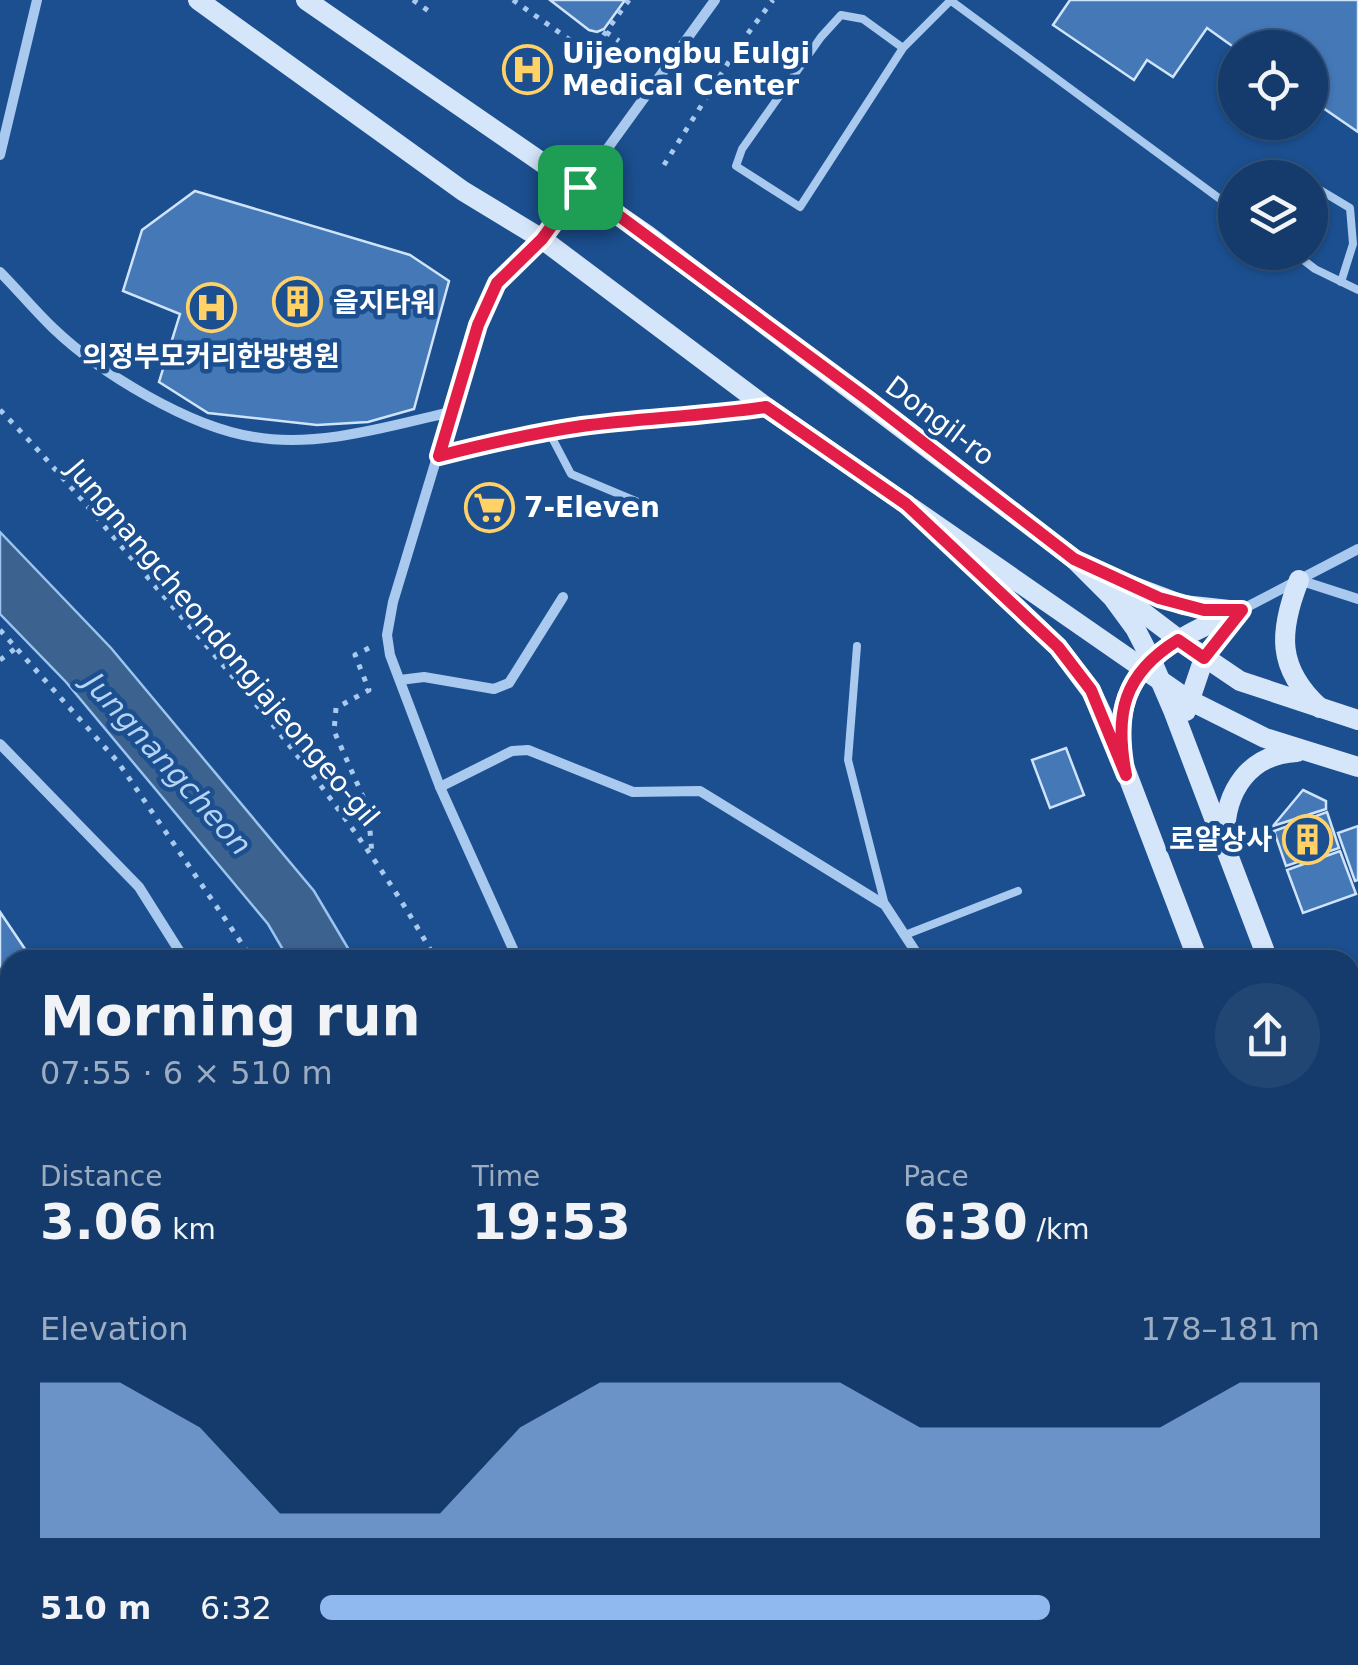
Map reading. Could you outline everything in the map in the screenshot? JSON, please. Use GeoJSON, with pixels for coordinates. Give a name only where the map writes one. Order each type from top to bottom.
{"type":"FeatureCollection","features":[{"type":"Feature","properties":{"kind":"street"},"geometry":{"type":"LineString","coordinates":[[0,155],[37,0]]}},
{"type":"Feature","properties":{"kind":"street"},"geometry":{"type":"LineString","coordinates":[[198,0],[463,191],[542,239],[766,407],[1123,655],[1146,664],[1161,682],[1264,738],[1358,768]]}},
{"type":"Feature","properties":{"kind":"street","name":"Dongil-ro"},"geometry":{"type":"LineString","coordinates":[[306,0],[580,187],[1074,559],[1113,598],[1135,628],[1146,664]]}},
{"type":"Feature","properties":{"kind":"street"},"geometry":{"type":"LineString","coordinates":[[513,950],[440,788],[390,655],[387,634],[393,602],[478,325],[497,283],[542,239],[715,0]]}},
{"type":"Feature","properties":{"kind":"street"},"geometry":{"type":"LineString","coordinates":[[0,272],[54,330],[137,389],[170,408],[254,437],[311,438],[452,412]]}},
{"type":"Feature","properties":{"kind":"street"},"geometry":{"type":"LineString","coordinates":[[439,456],[549,432],[766,407]]}},
{"type":"Feature","properties":{"kind":"street"},"geometry":{"type":"LineString","coordinates":[[906,504],[1077,669],[1102,712],[1194,950]]}},
{"type":"Feature","properties":{"kind":"street"},"geometry":{"type":"LineString","coordinates":[[1126,775],[1120,746],[1123,710],[1146,664],[1178,640],[1358,549]]}},
{"type":"Feature","properties":{"kind":"street"},"geometry":{"type":"LineString","coordinates":[[1074,559],[1159,598],[1204,610],[1242,610]]}},
{"type":"Feature","properties":{"kind":"street"},"geometry":{"type":"LineString","coordinates":[[1074,559],[1178,640],[1254,688],[1358,720]]}},
{"type":"Feature","properties":{"kind":"street"},"geometry":{"type":"LineString","coordinates":[[1299,580],[1358,600]]}},
{"type":"Feature","properties":{"kind":"street"},"geometry":{"type":"LineString","coordinates":[[1299,580],[1284,626],[1286,663],[1304,694],[1321,709]]}},
{"type":"Feature","properties":{"kind":"street"},"geometry":{"type":"LineString","coordinates":[[400,680],[424,678],[494,688],[509,683],[563,597]]}},
{"type":"Feature","properties":{"kind":"street"},"geometry":{"type":"LineString","coordinates":[[1194,766],[1185,731],[1187,699],[1204,658],[1242,610]]}},
{"type":"Feature","properties":{"kind":"street"},"geometry":{"type":"LineString","coordinates":[[1161,682],[1264,950]]}},
{"type":"Feature","properties":{"kind":"street"},"geometry":{"type":"LineString","coordinates":[[0,744],[139,887],[179,950]]}},
{"type":"Feature","properties":{"kind":"street"},"geometry":{"type":"LineString","coordinates":[[440,788],[512,752],[528,750],[633,792],[700,791],[885,905],[915,950]]}},
{"type":"Feature","properties":{"kind":"street"},"geometry":{"type":"LineString","coordinates":[[1227,853],[1226,816],[1236,785],[1267,758],[1280,753],[1312,753]]}},
{"type":"Feature","properties":{"kind":"lane"},"geometry":{"type":"LineString","coordinates":[[903,48],[864,20],[842,15],[821,37],[750,136],[736,166],[800,207],[903,48],[950,0],[1218,197]]}},
{"type":"Feature","properties":{"kind":"lane"},"geometry":{"type":"LineString","coordinates":[[1328,195],[1350,208],[1353,244],[1341,282]]}},
{"type":"Feature","properties":{"kind":"lane"},"geometry":{"type":"LineString","coordinates":[[1322,270],[1358,290]]}},
{"type":"Feature","properties":{"kind":"lane"},"geometry":{"type":"LineString","coordinates":[[549,432],[571,474],[650,507]]}},
{"type":"Feature","properties":{"kind":"lane"},"geometry":{"type":"LineString","coordinates":[[857,646],[848,760],[885,905]]}},
{"type":"Feature","properties":{"kind":"lane"},"geometry":{"type":"LineString","coordinates":[[905,935],[1018,890]]}},
{"type":"Feature","properties":{"kind":"path"},"geometry":{"type":"LineString","coordinates":[[413,0],[430,12]]}},
{"type":"Feature","properties":{"kind":"path"},"geometry":{"type":"LineString","coordinates":[[513,0],[590,54],[629,0]]}},
{"type":"Feature","properties":{"kind":"path"},"geometry":{"type":"LineString","coordinates":[[664,166],[740,44],[773,0]]}},
{"type":"Feature","properties":{"kind":"path"},"geometry":{"type":"LineString","coordinates":[[606,32],[619,41]]}},
{"type":"Feature","properties":{"kind":"path","name":"Jungnangcheondongjajeongeo-gil"},"geometry":{"type":"LineString","coordinates":[[0,410],[206,645],[327,792],[373,856],[430,950]]}},
{"type":"Feature","properties":{"kind":"path"},"geometry":{"type":"LineString","coordinates":[[0,630],[118,762],[245,950]]}},
{"type":"Feature","properties":{"kind":"path"},"geometry":{"type":"LineString","coordinates":[[373,856],[368,808],[334,731],[333,719],[336,708],[369,690],[355,655],[375,645]]}},
{"type":"Feature","properties":{"kind":"path"},"geometry":{"type":"LineString","coordinates":[[0,660],[16,648]]}},
{"type":"Feature","properties":{"kind":"water","name":"Jungnangcheon"},"geometry":{"type":"Polygon","coordinates":[[[0,532],[111,648],[314,891],[349,950],[283,950],[268,924],[66,682],[0,614],[0,532]]]}},
{"type":"Feature","properties":{"kind":"building"},"geometry":{"type":"Polygon","coordinates":[[[550,0],[625,0],[604,29],[597,32],[550,0]]]}},
{"type":"Feature","properties":{"kind":"building"},"geometry":{"type":"Polygon","coordinates":[[[1070,0],[1358,0],[1358,132],[1328,111],[1328,30],[1218,30],[1218,36],[1207,28],[1173,77],[1147,60],[1134,80],[1053,25],[1070,0]]]}},
{"type":"Feature","properties":{"kind":"building","name":"을지타워"},"geometry":{"type":"Polygon","coordinates":[[[195,191],[410,255],[449,281],[414,409],[368,422],[317,425],[208,413],[159,382],[180,314],[123,291],[142,230],[195,191]]]}},
{"type":"Feature","properties":{"kind":"building"},"geometry":{"type":"Polygon","coordinates":[[[1066,748],[1084,795],[1050,808],[1032,760],[1066,748]]]}},
{"type":"Feature","properties":{"kind":"building"},"geometry":{"type":"Polygon","coordinates":[[[1303,790],[1326,801],[1326,809],[1273,826],[1303,790]]]}},
{"type":"Feature","properties":{"kind":"building","name":"로얄상사"},"geometry":{"type":"Polygon","coordinates":[[[1327,812],[1339,848],[1286,866],[1274,831],[1327,812]]]}},
{"type":"Feature","properties":{"kind":"building"},"geometry":{"type":"Polygon","coordinates":[[[1358,826],[1358,880],[1355,881],[1338,833],[1358,826]]]}},
{"type":"Feature","properties":{"kind":"building"},"geometry":{"type":"Polygon","coordinates":[[[1340,851],[1356,894],[1303,913],[1287,870],[1340,851]]]}},
{"type":"Feature","properties":{"kind":"building"},"geometry":{"type":"Polygon","coordinates":[[[0,912],[26,950],[0,950],[0,912]]]}},
{"type":"Feature","properties":{"kind":"place","name":"Uijeongbu Eulgi Medical Center"},"geometry":{"type":"Point","coordinates":[527,69]}},
{"type":"Feature","properties":{"kind":"place","name":"을지타워"},"geometry":{"type":"Point","coordinates":[298,302]}},
{"type":"Feature","properties":{"kind":"place","name":"의정부모커리한방병원"},"geometry":{"type":"Point","coordinates":[211,308]}},
{"type":"Feature","properties":{"kind":"place","name":"7-Eleven"},"geometry":{"type":"Point","coordinates":[489,507]}},
{"type":"Feature","properties":{"kind":"place","name":"로얄상사"},"geometry":{"type":"Point","coordinates":[1307,839]}},
{"type":"Feature","properties":{"kind":"route"},"geometry":{"type":"LineString","coordinates":[[580,187],[868,400],[1074,559],[1131,588],[1183,606],[1242,610],[1204,658],[1178,640],[1141,668],[1128,694],[1120,728],[1126,775],[1091,690],[1058,647],[906,504],[766,407],[583,426],[505,439],[439,456],[478,325],[497,283],[542,239],[580,187]]}}]}
